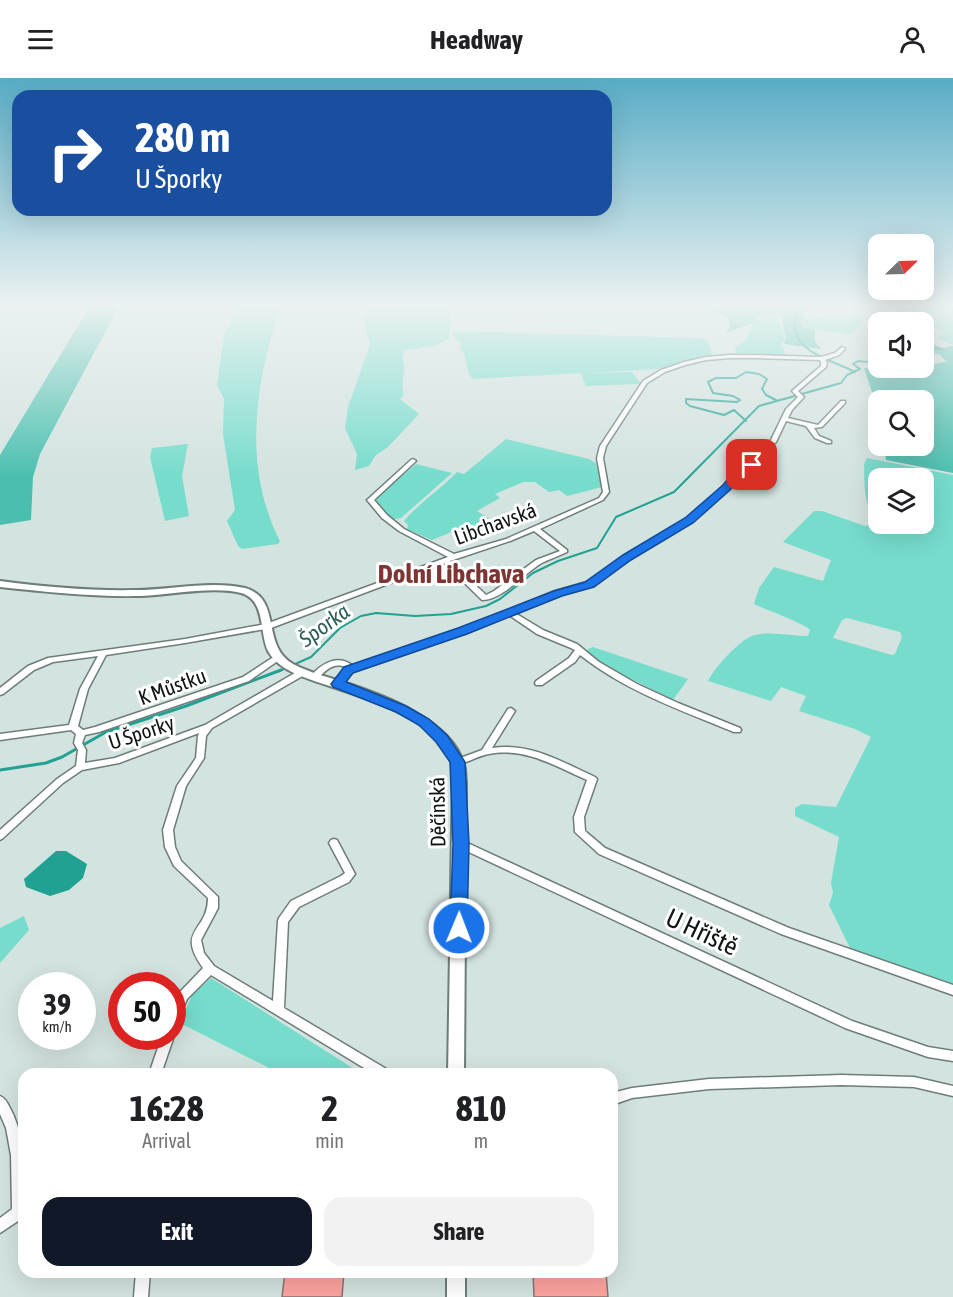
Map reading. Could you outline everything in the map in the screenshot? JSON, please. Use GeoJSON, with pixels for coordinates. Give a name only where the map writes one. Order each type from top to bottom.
{"type":"FeatureCollection","features":[{"type":"Feature","properties":{"kind":"main road"},"geometry":{"type":"LineString","coordinates":[[0,584],[83,593],[240,590],[251,594],[259,601],[272,651],[281,661]]}},
{"type":"Feature","properties":{"kind":"main road","name":"Děčínská"},"geometry":{"type":"LineString","coordinates":[[281,661],[305,673],[401,709],[424,722],[442,739],[458,762],[461,844],[456,1068]]}},
{"type":"Feature","properties":{"kind":"main road"},"geometry":{"type":"LineString","coordinates":[[456,1278],[456,1297]]}},
{"type":"Feature","properties":{"kind":"street","name":"Libchavská"},"geometry":{"type":"LineString","coordinates":[[0,692],[41,663],[58,658],[103,653],[267,626],[536,529],[605,495],[601,450],[645,382],[652,376],[669,369],[694,363]]}},
{"type":"Feature","properties":{"kind":"street"},"geometry":{"type":"LineString","coordinates":[[338,684],[349,670],[590,584],[689,520],[752,465],[753,455],[774,441],[789,410],[801,397],[795,393],[824,366],[824,363]]}},
{"type":"Feature","properties":{"kind":"street"},"geometry":{"type":"LineString","coordinates":[[786,419],[820,426],[843,402]]}},
{"type":"Feature","properties":{"kind":"street"},"geometry":{"type":"LineString","coordinates":[[808,425],[817,437],[829,442]]}},
{"type":"Feature","properties":{"kind":"street"},"geometry":{"type":"LineString","coordinates":[[413,461],[370,500],[398,527],[415,537],[430,542],[485,598],[497,593],[539,562],[565,551],[536,529]]}},
{"type":"Feature","properties":{"kind":"street"},"geometry":{"type":"LineString","coordinates":[[509,612],[540,632],[579,650],[652,694],[737,730]]}},
{"type":"Feature","properties":{"kind":"street"},"geometry":{"type":"LineString","coordinates":[[539,683],[572,660],[579,650]]}},
{"type":"Feature","properties":{"kind":"street"},"geometry":{"type":"LineString","coordinates":[[80,767],[77,730],[84,688],[103,653]]}},
{"type":"Feature","properties":{"kind":"street","name":"K Můstku"},"geometry":{"type":"LineString","coordinates":[[0,737],[77,730],[133,719],[246,679],[281,661]]}},
{"type":"Feature","properties":{"kind":"street","name":"U Šporky"},"geometry":{"type":"LineString","coordinates":[[0,836],[60,781],[80,767],[116,761],[208,728],[305,673],[329,664],[336,662],[349,666],[349,670]]}},
{"type":"Feature","properties":{"kind":"street"},"geometry":{"type":"LineString","coordinates":[[485,752],[511,711]]}},
{"type":"Feature","properties":{"kind":"street"},"geometry":{"type":"LineString","coordinates":[[208,728],[202,736],[200,758],[182,786],[168,830],[170,847],[177,863],[213,897],[213,908],[196,940],[206,973],[278,1011],[374,1068]]}},
{"type":"Feature","properties":{"kind":"street"},"geometry":{"type":"LineString","coordinates":[[458,762],[503,748],[536,752],[592,779],[579,817],[580,832],[602,851],[785,931],[953,990]]}},
{"type":"Feature","properties":{"kind":"street"},"geometry":{"type":"LineString","coordinates":[[278,1011],[283,921],[295,904],[350,874],[334,843]]}},
{"type":"Feature","properties":{"kind":"street","name":"U Hřiště"},"geometry":{"type":"LineString","coordinates":[[461,844],[849,1025],[928,1052],[953,1056]]}},
{"type":"Feature","properties":{"kind":"street"},"geometry":{"type":"LineString","coordinates":[[186,993],[206,973]]}},
{"type":"Feature","properties":{"kind":"street"},"geometry":{"type":"LineString","coordinates":[[157,1068],[163,1050]]}},
{"type":"Feature","properties":{"kind":"street"},"geometry":{"type":"LineString","coordinates":[[618,1097],[632,1093],[709,1084],[841,1080],[914,1082],[953,1091]]}},
{"type":"Feature","properties":{"kind":"street"},"geometry":{"type":"LineString","coordinates":[[0,1102],[12,1126],[18,1163]]}},
{"type":"Feature","properties":{"kind":"street"},"geometry":{"type":"LineString","coordinates":[[0,1226],[18,1213]]}},
{"type":"Feature","properties":{"kind":"street"},"geometry":{"type":"LineString","coordinates":[[141,1297],[143,1278]]}},
{"type":"Feature","properties":{"kind":"shaded area"},"geometry":{"type":"Polygon","coordinates":[[[56,363],[89,363],[40,454],[33,477],[31,520],[0,525],[0,455],[56,363]]]}},
{"type":"Feature","properties":{"kind":"shaded area"},"geometry":{"type":"Polygon","coordinates":[[[220,363],[265,363],[259,394],[257,454],[260,484],[268,513],[280,541],[278,544],[242,549],[238,546],[227,521],[235,510],[223,434],[224,399],[217,385],[220,363]]]}},
{"type":"Feature","properties":{"kind":"shaded area"},"geometry":{"type":"Polygon","coordinates":[[[364,363],[404,363],[402,386],[404,395],[400,399],[419,414],[388,447],[376,455],[369,466],[355,470],[357,454],[345,428],[348,407],[364,363]]]}},
{"type":"Feature","properties":{"kind":"shaded area"},"geometry":{"type":"Polygon","coordinates":[[[466,363],[682,363],[659,369],[473,379],[468,372],[466,363]]]}},
{"type":"Feature","properties":{"kind":"shaded area"},"geometry":{"type":"Polygon","coordinates":[[[953,363],[953,473],[886,460],[885,456],[934,456],[934,390],[871,390],[864,368],[868,369],[868,378],[934,378],[934,364],[953,363]]]}},
{"type":"Feature","properties":{"kind":"shaded area"},"geometry":{"type":"Polygon","coordinates":[[[632,372],[641,384],[586,386],[581,373],[632,372]]]}},
{"type":"Feature","properties":{"kind":"shaded area"},"geometry":{"type":"Polygon","coordinates":[[[506,439],[589,459],[596,463],[602,487],[567,496],[559,490],[549,492],[535,482],[523,482],[495,494],[500,498],[477,511],[493,521],[492,523],[463,536],[454,531],[432,540],[407,529],[408,525],[404,521],[417,508],[457,472],[464,474],[506,439]]]}},
{"type":"Feature","properties":{"kind":"shaded area"},"geometry":{"type":"Polygon","coordinates":[[[188,444],[182,476],[189,516],[165,521],[150,457],[152,448],[188,444]]]}},
{"type":"Feature","properties":{"kind":"shaded area"},"geometry":{"type":"Polygon","coordinates":[[[867,458],[918,468],[868,468],[868,504],[864,464],[867,458]]]}},
{"type":"Feature","properties":{"kind":"shaded area"},"geometry":{"type":"Polygon","coordinates":[[[416,464],[452,473],[401,518],[391,520],[375,502],[378,496],[416,464]]]}},
{"type":"Feature","properties":{"kind":"shaded area"},"geometry":{"type":"Polygon","coordinates":[[[934,471],[953,475],[953,985],[851,950],[829,905],[833,893],[831,883],[839,837],[795,816],[795,808],[802,804],[836,807],[871,737],[855,729],[799,711],[806,696],[781,687],[771,701],[708,681],[729,654],[749,637],[768,633],[808,636],[810,630],[807,627],[754,604],[759,588],[774,567],[823,581],[831,560],[783,542],[814,511],[822,511],[868,525],[868,534],[934,534],[934,471]],[[847,618],[842,620],[833,638],[892,655],[895,654],[902,637],[900,632],[847,618]]]}},
{"type":"Feature","properties":{"kind":"shaded area"},"geometry":{"type":"Polygon","coordinates":[[[593,647],[688,679],[673,700],[596,661],[587,653],[588,649],[593,647]]]}},
{"type":"Feature","properties":{"kind":"shaded area"},"geometry":{"type":"Polygon","coordinates":[[[56,851],[66,851],[87,864],[83,878],[69,890],[50,896],[26,887],[24,879],[56,851]]]}},
{"type":"Feature","properties":{"kind":"shaded area"},"geometry":{"type":"Polygon","coordinates":[[[24,916],[29,930],[0,963],[0,928],[24,916]]]}},
{"type":"Feature","properties":{"kind":"shaded area"},"geometry":{"type":"Polygon","coordinates":[[[211,978],[353,1068],[269,1068],[186,1026],[186,1009],[192,995],[211,978]]]}},
{"type":"Feature","properties":{"kind":"building"},"geometry":{"type":"Polygon","coordinates":[[[284,1278],[344,1278],[342,1297],[282,1297],[284,1278]]]}},
{"type":"Feature","properties":{"kind":"building"},"geometry":{"type":"Polygon","coordinates":[[[533,1278],[606,1278],[608,1297],[534,1297],[533,1278]]]}},
{"type":"Feature","properties":{"kind":"waterway"},"geometry":{"type":"LineString","coordinates":[[835,363],[854,372]]}},
{"type":"Feature","properties":{"kind":"waterway","name":"Šporka"},"geometry":{"type":"LineString","coordinates":[[854,372],[860,369],[853,364],[855,363]]}},
{"type":"Feature","properties":{"kind":"waterway"},"geometry":{"type":"LineString","coordinates":[[745,420],[734,410],[724,415],[690,406],[686,403],[686,399],[737,402],[740,400],[733,396],[713,393],[708,382],[716,378],[736,378],[746,372],[759,374],[767,379],[762,389],[766,395],[776,400]]}},
{"type":"Feature","properties":{"kind":"waterway","name":"Šporka"},"geometry":{"type":"LineString","coordinates":[[745,420],[759,406],[841,383],[847,375],[854,372]]}},
{"type":"Feature","properties":{"kind":"waterway","name":"Šporka"},"geometry":{"type":"LineString","coordinates":[[277,672],[311,657],[340,628],[361,616],[376,613],[415,616],[451,614],[486,606],[500,599],[533,573],[558,561],[597,548],[616,517],[674,492],[745,420]]}},
{"type":"Feature","properties":{"kind":"waterway","name":"Šporka"},"geometry":{"type":"LineString","coordinates":[[0,770],[46,763],[62,757],[106,732],[186,706],[281,670]]}},
{"type":"Feature","properties":{"kind":"district","name":"Dolní Libchava"},"geometry":{"type":"Point","coordinates":[451,573]}},
{"type":"Feature","properties":{"kind":"route"},"geometry":{"type":"LineString","coordinates":[[459,928],[461,844],[458,762],[442,739],[424,722],[401,709],[338,684],[349,670],[463,631],[558,593],[590,584],[689,520],[752,465]]}}]}
